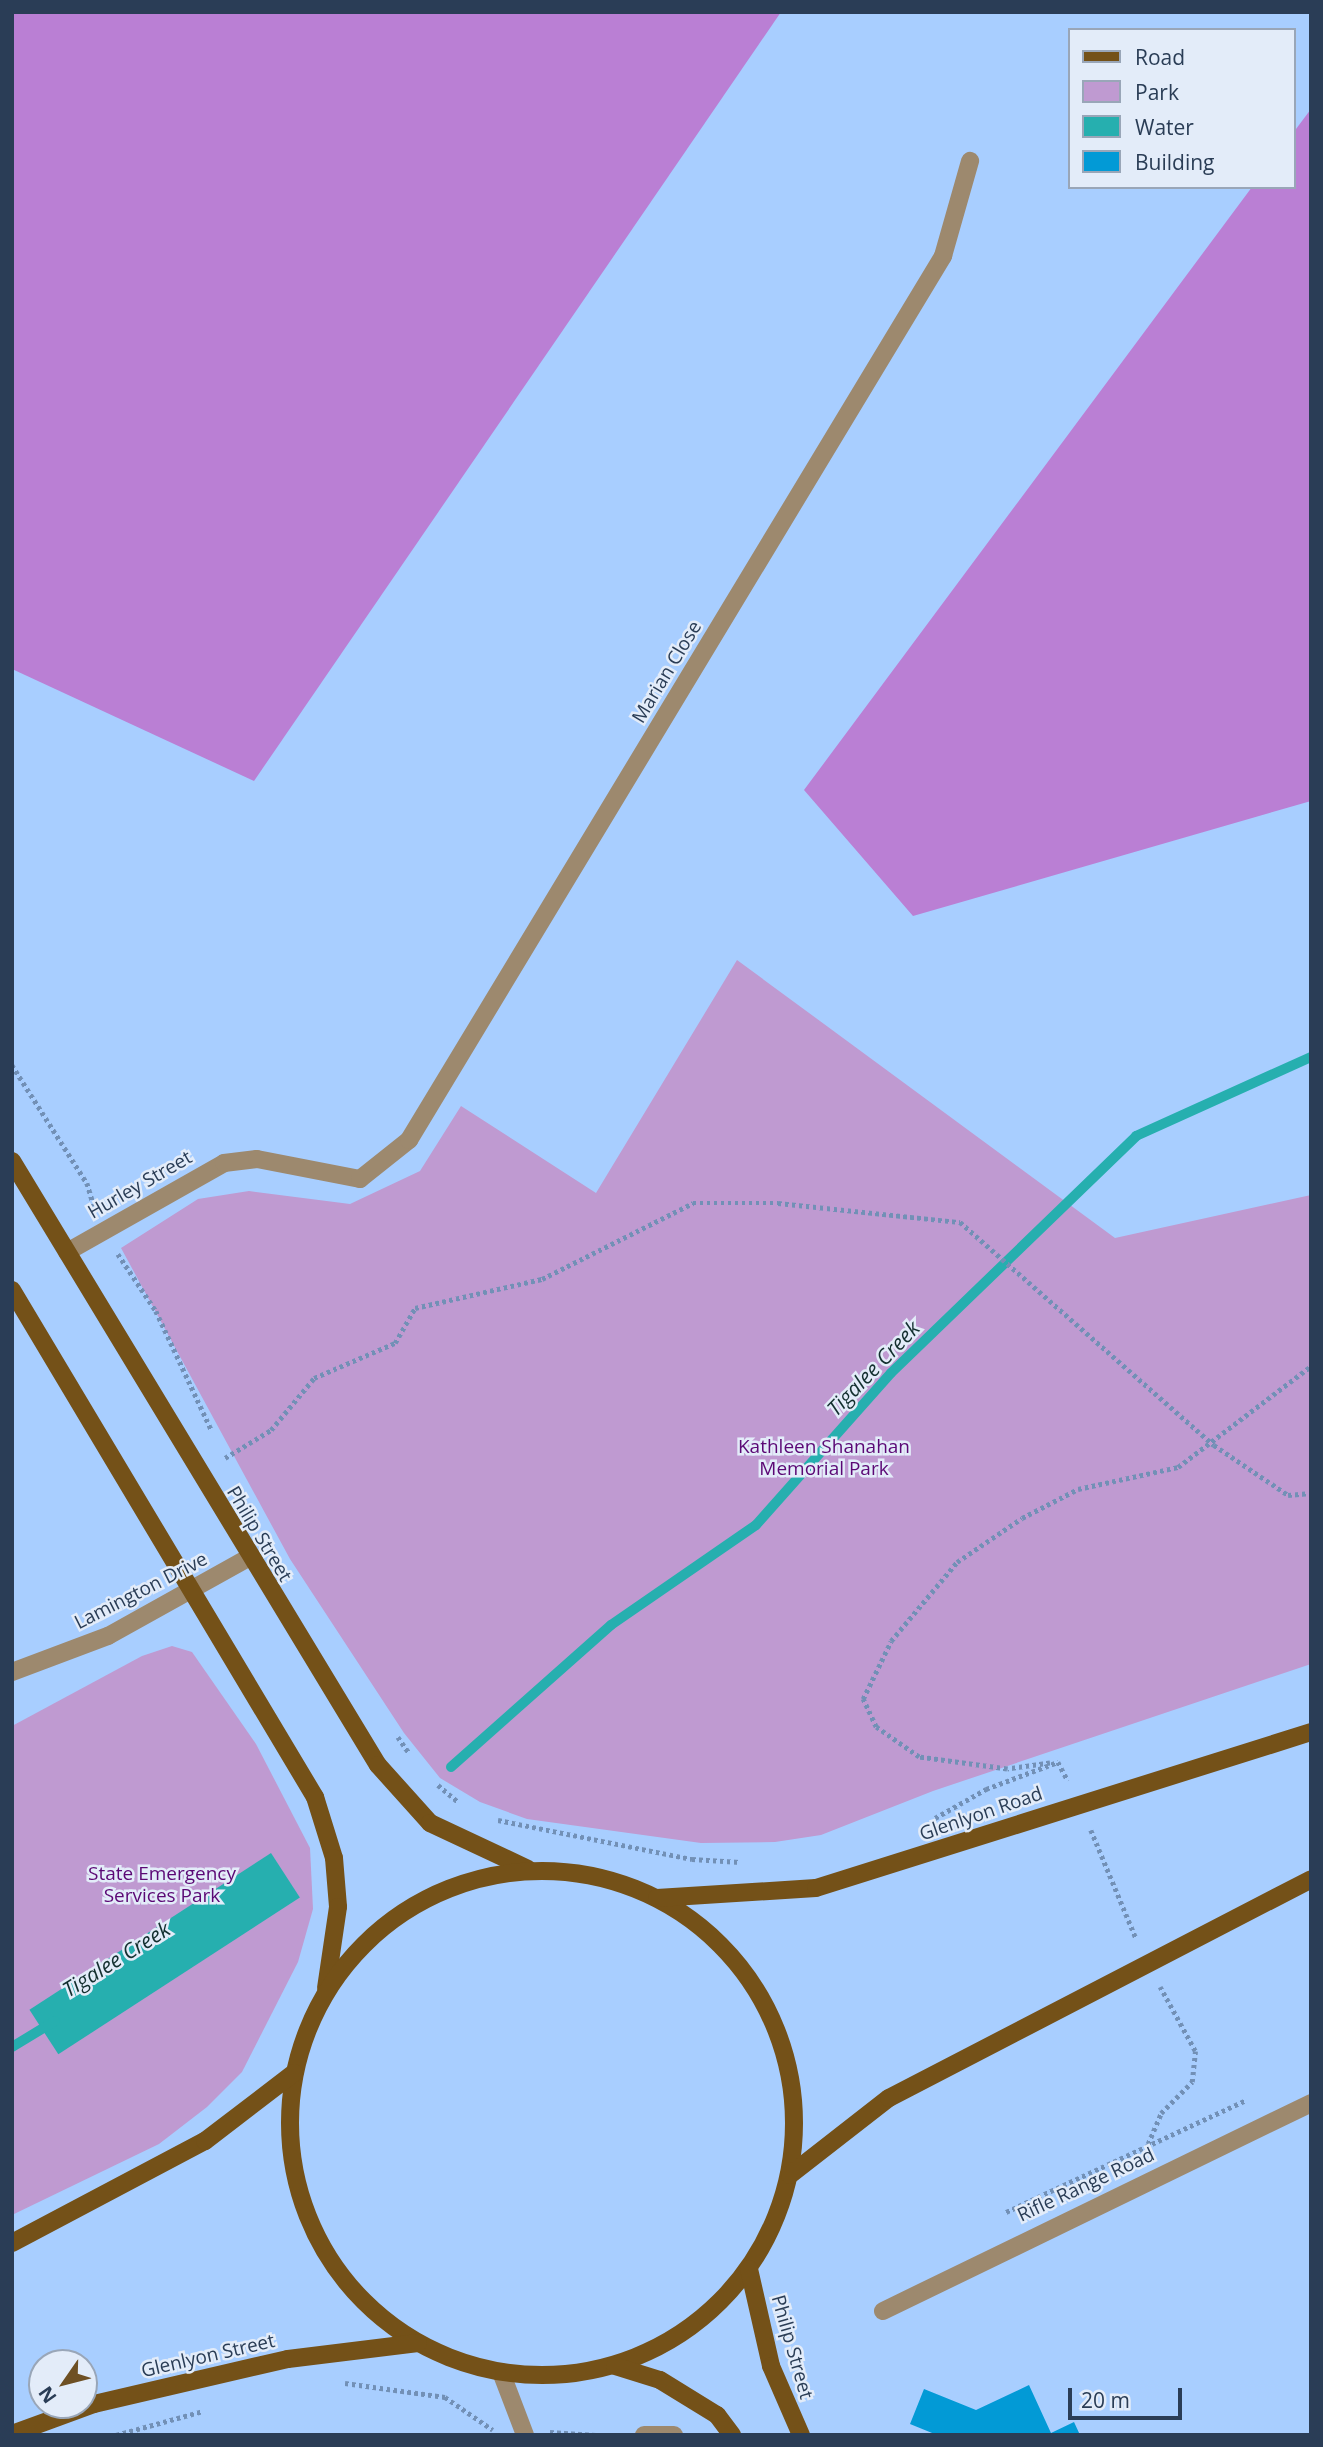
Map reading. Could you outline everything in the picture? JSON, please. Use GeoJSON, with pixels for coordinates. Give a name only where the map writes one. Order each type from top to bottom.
{"type":"FeatureCollection","features":[{"type":"Feature","properties":{"kind":"main road","name":"Philip Street"},"geometry":{"type":"LineString","coordinates":[[12,1161],[248,1558],[399,1792],[430,1823],[530,1870]]}},
{"type":"Feature","properties":{"kind":"main road"},"geometry":{"type":"LineString","coordinates":[[12,1290],[315,1797],[334,1858],[338,1907],[326,1991],[294,2073],[291,2152],[312,2228],[356,2294],[418,2343],[501,2372],[577,2374],[615,2366],[666,2344],[712,2312],[749,2269],[774,2224],[790,2175],[793,2093],[770,2015],[723,1947],[657,1898],[573,1872],[530,1870],[450,1887],[412,1905],[360,1948],[326,1991]]}},
{"type":"Feature","properties":{"kind":"main road","name":"Glenlyon Road"},"geometry":{"type":"LineString","coordinates":[[657,1898],[816,1888],[1311,1731]]}},
{"type":"Feature","properties":{"kind":"main road"},"geometry":{"type":"LineString","coordinates":[[790,2175],[889,2098],[1311,1879]]}},
{"type":"Feature","properties":{"kind":"main road"},"geometry":{"type":"LineString","coordinates":[[12,2243],[205,2141],[294,2073]]}},
{"type":"Feature","properties":{"kind":"main road","name":"Philip Street"},"geometry":{"type":"LineString","coordinates":[[749,2269],[771,2365],[801,2435]]}},
{"type":"Feature","properties":{"kind":"main road","name":"Glenlyon Street"},"geometry":{"type":"LineString","coordinates":[[12,2434],[94,2404],[288,2359],[418,2343]]}},
{"type":"Feature","properties":{"kind":"main road"},"geometry":{"type":"LineString","coordinates":[[615,2366],[660,2379],[717,2415],[732,2435]]}},
{"type":"Feature","properties":{"kind":"street","name":"Marian Close"},"geometry":{"type":"LineString","coordinates":[[360,1179],[409,1140],[943,256],[970,162]]}},
{"type":"Feature","properties":{"kind":"street","name":"Hurley Street"},"geometry":{"type":"LineString","coordinates":[[66,1252],[224,1163],[257,1159],[360,1179]]}},
{"type":"Feature","properties":{"kind":"street","name":"Lamington Drive"},"geometry":{"type":"LineString","coordinates":[[12,1672],[108,1636],[192,1592],[248,1558]]}},
{"type":"Feature","properties":{"kind":"street","name":"Rifle Range Road"},"geometry":{"type":"LineString","coordinates":[[883,2311],[1311,2103]]}},
{"type":"Feature","properties":{"kind":"street"},"geometry":{"type":"LineString","coordinates":[[501,2372],[535,2433]]}},
{"type":"Feature","properties":{"kind":"street"},"geometry":{"type":"LineString","coordinates":[[644,2435],[674,2435]]}},
{"type":"Feature","properties":{"kind":"path"},"geometry":{"type":"LineString","coordinates":[[12,1065],[87,1183]]}},
{"type":"Feature","properties":{"kind":"path"},"geometry":{"type":"LineString","coordinates":[[225,1458],[271,1430],[314,1378],[395,1343],[415,1308],[542,1279],[693,1203],[936,1215],[960,1222],[989,1244],[1214,1445],[1288,1495],[1311,1493]]}},
{"type":"Feature","properties":{"kind":"path"},"geometry":{"type":"LineString","coordinates":[[113,1246],[156,1311],[231,1469]]}},
{"type":"Feature","properties":{"kind":"path"},"geometry":{"type":"LineString","coordinates":[[921,1824],[986,1789],[1058,1762],[1007,1769],[919,1757],[876,1727],[863,1699],[913,1606],[957,1562],[1078,1489],[1178,1467],[1214,1445],[1311,1366]]}},
{"type":"Feature","properties":{"kind":"path"},"geometry":{"type":"LineString","coordinates":[[394,1732],[416,1763]]}},
{"type":"Feature","properties":{"kind":"path"},"geometry":{"type":"LineString","coordinates":[[433,1781],[470,1809]]}},
{"type":"Feature","properties":{"kind":"path"},"geometry":{"type":"LineString","coordinates":[[490,1817],[628,1848],[748,1862]]}},
{"type":"Feature","properties":{"kind":"path"},"geometry":{"type":"LineString","coordinates":[[1006,2212],[1261,2093]]}},
{"type":"Feature","properties":{"kind":"path"},"geometry":{"type":"LineString","coordinates":[[329,2382],[444,2397],[494,2431],[506,2431]]}},
{"type":"Feature","properties":{"kind":"path"},"geometry":{"type":"LineString","coordinates":[[116,2435],[213,2408]]}},
{"type":"Feature","properties":{"kind":"path"},"geometry":{"type":"LineString","coordinates":[[535,2433],[596,2435]]}},
{"type":"Feature","properties":{"kind":"green space","name":"Kathleen Shanahan Memorial Park"},"geometry":{"type":"Polygon","coordinates":[[[737,960],[1115,1238],[1311,1195],[1311,1664],[933,1791],[821,1835],[775,1842],[701,1843],[527,1819],[480,1802],[440,1778],[404,1733],[290,1559],[121,1248],[198,1199],[249,1191],[350,1204],[420,1171],[461,1106],[596,1193],[737,960]]]}},
{"type":"Feature","properties":{"kind":"green space","name":"State Emergency Services Park"},"geometry":{"type":"Polygon","coordinates":[[[172,1646],[192,1652],[256,1744],[310,1848],[313,1909],[298,1962],[242,2072],[207,2107],[159,2144],[12,2215],[12,1726],[142,1656],[172,1646]]]}},
{"type":"Feature","properties":{"kind":"shaded area"},"geometry":{"type":"Polygon","coordinates":[[[12,12],[781,12],[254,781],[12,669],[12,12]]]}},
{"type":"Feature","properties":{"kind":"shaded area"},"geometry":{"type":"Polygon","coordinates":[[[1311,109],[1311,801],[913,916],[804,790],[1251,189],[1295,189],[1295,130],[1311,109]]]}},
{"type":"Feature","properties":{"kind":"water"},"geometry":{"type":"Polygon","coordinates":[[[271,1853],[300,1897],[58,2054],[29,2010],[271,1853]]]}},
{"type":"Feature","properties":{"kind":"building"},"geometry":{"type":"Polygon","coordinates":[[[1029,2385],[1051,2433],[1074,2422],[1080,2435],[937,2435],[910,2424],[924,2389],[976,2410],[1029,2385]]]}},
{"type":"Feature","properties":{"kind":"waterway","name":"Tigalee Creek"},"geometry":{"type":"LineString","coordinates":[[451,1767],[611,1625],[756,1525],[891,1373],[1136,1136],[1311,1057]]}},
{"type":"Feature","properties":{"kind":"waterway","name":"Tigalee Creek"},"geometry":{"type":"LineString","coordinates":[[12,2047],[55,2021]]}}]}
